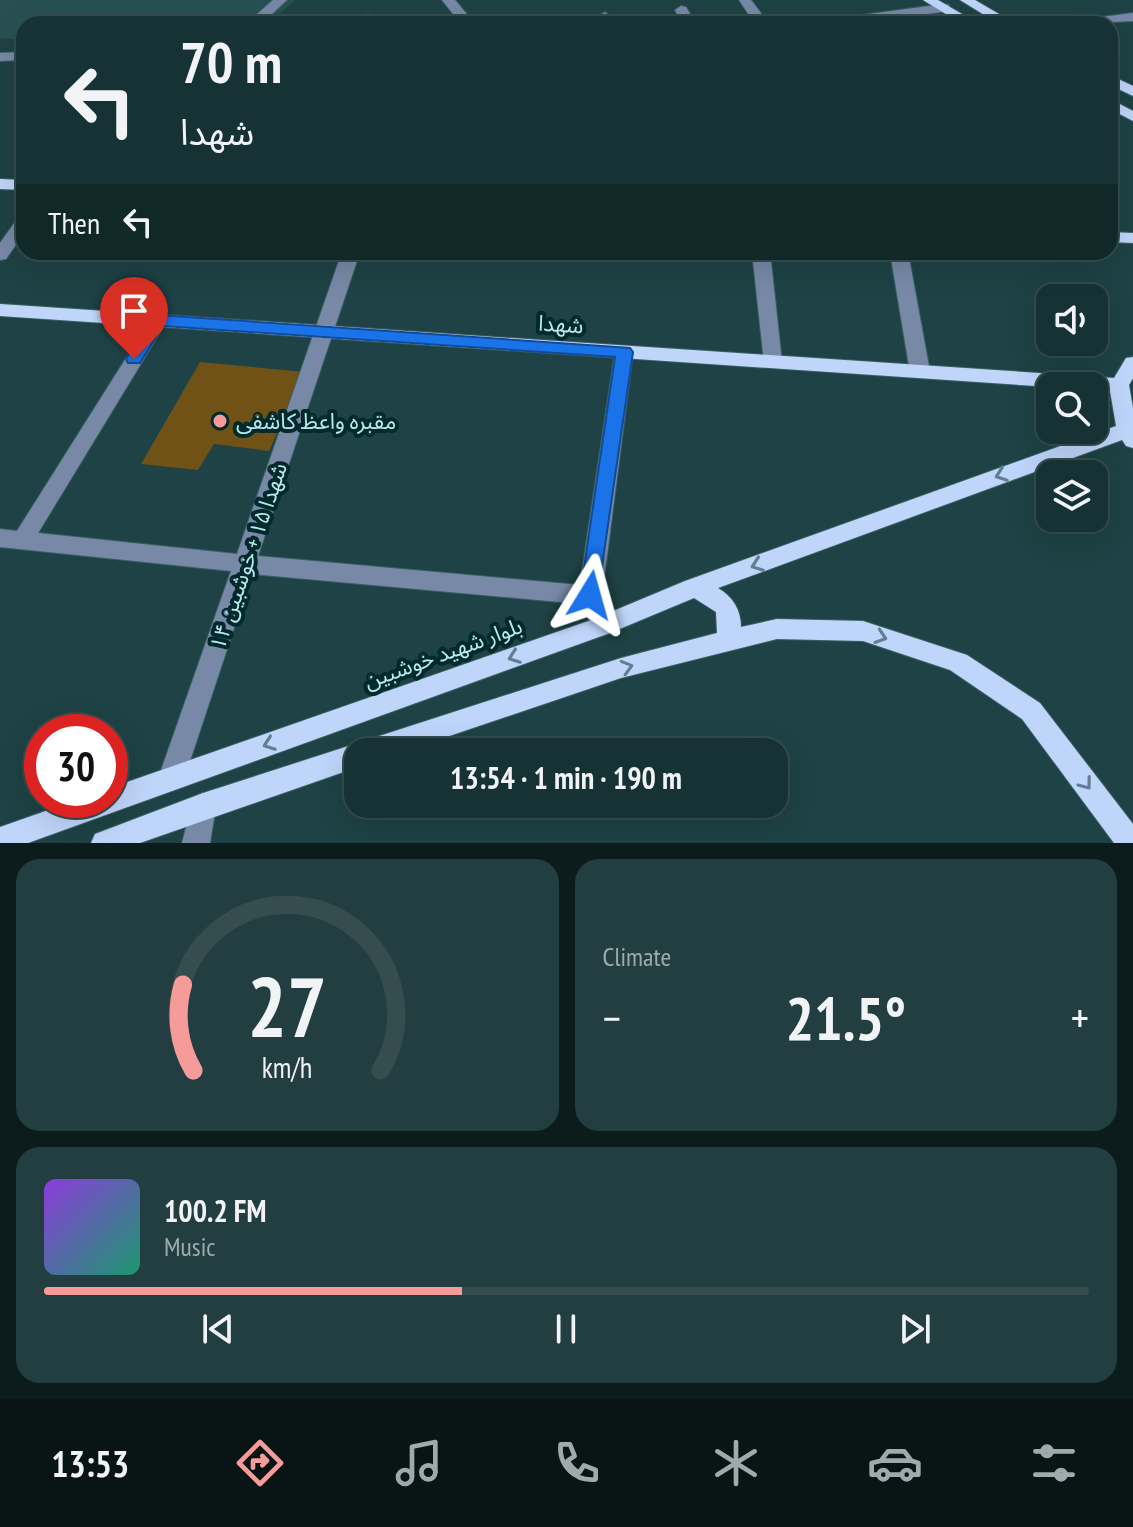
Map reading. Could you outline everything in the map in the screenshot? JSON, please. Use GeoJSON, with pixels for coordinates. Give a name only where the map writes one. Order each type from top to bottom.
{"type":"FeatureCollection","features":[{"type":"Feature","properties":{"kind":"main road"},"geometry":{"type":"LineString","coordinates":[[929,0],[958,16]]}},
{"type":"Feature","properties":{"kind":"main road"},"geometry":{"type":"LineString","coordinates":[[966,0],[995,16]]}},
{"type":"Feature","properties":{"kind":"main road","name":"شهدا"},"geometry":{"type":"LineString","coordinates":[[0,310],[1119,385]]}},
{"type":"Feature","properties":{"kind":"main road"},"geometry":{"type":"LineString","coordinates":[[1130,436],[1119,385],[1133,363]]}},
{"type":"Feature","properties":{"kind":"main road","name":"بلوار شهید خوشبین"},"geometry":{"type":"LineString","coordinates":[[0,840],[602,626],[693,588],[1130,436]]}},
{"type":"Feature","properties":{"kind":"main road"},"geometry":{"type":"LineString","coordinates":[[693,588],[712,594],[726,607],[732,624],[727,640]]}},
{"type":"Feature","properties":{"kind":"main road"},"geometry":{"type":"LineString","coordinates":[[409,738],[621,668],[727,640],[777,629],[863,631],[958,662],[1031,711],[1131,843]]}},
{"type":"Feature","properties":{"kind":"main road"},"geometry":{"type":"LineString","coordinates":[[105,843],[203,806],[344,760]]}},
{"type":"Feature","properties":{"kind":"street"},"geometry":{"type":"LineString","coordinates":[[262,16],[281,0]]}},
{"type":"Feature","properties":{"kind":"street"},"geometry":{"type":"LineString","coordinates":[[448,0],[461,16]]}},
{"type":"Feature","properties":{"kind":"street"},"geometry":{"type":"LineString","coordinates":[[884,16],[944,8]]}},
{"type":"Feature","properties":{"kind":"street"},"geometry":{"type":"LineString","coordinates":[[681,10],[684,16]]}},
{"type":"Feature","properties":{"kind":"street"},"geometry":{"type":"LineString","coordinates":[[0,255],[16,232]]}},
{"type":"Feature","properties":{"kind":"street","name":"شهدا ۱۵ + خوشبین ۱۴"},"geometry":{"type":"LineString","coordinates":[[171,779],[348,260]]}},
{"type":"Feature","properties":{"kind":"street"},"geometry":{"type":"LineString","coordinates":[[762,260],[773,362]]}},
{"type":"Feature","properties":{"kind":"street"},"geometry":{"type":"LineString","coordinates":[[900,260],[920,372]]}},
{"type":"Feature","properties":{"kind":"street"},"geometry":{"type":"LineString","coordinates":[[158,321],[11,540],[590,595]]}},
{"type":"Feature","properties":{"kind":"street"},"geometry":{"type":"LineString","coordinates":[[602,626],[590,595],[624,352]]}},
{"type":"Feature","properties":{"kind":"street"},"geometry":{"type":"LineString","coordinates":[[196,843],[203,806]]}},
{"type":"Feature","properties":{"kind":"shaded area"},"geometry":{"type":"Polygon","coordinates":[[[0,0],[295,0],[277,16],[16,16],[16,39],[0,38],[0,0]]]}},
{"type":"Feature","properties":{"kind":"shaded area"},"geometry":{"type":"Polygon","coordinates":[[[200,362],[305,372],[269,451],[214,444],[198,470],[141,464],[200,362]]]}},
{"type":"Feature","properties":{"kind":"place","name":"مقبره واعظ کاشفی"},"geometry":{"type":"Point","coordinates":[220,421]}},
{"type":"Feature","properties":{"kind":"route"},"geometry":{"type":"LineString","coordinates":[[134,359],[158,321],[624,352],[590,595]]}}]}
